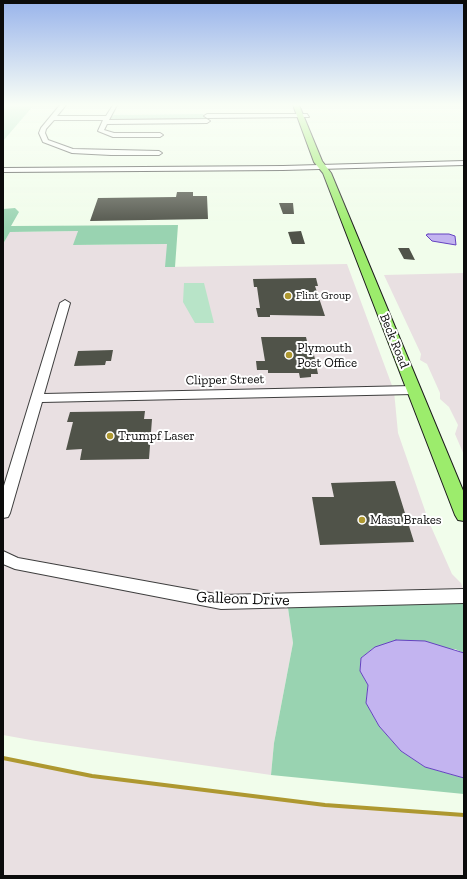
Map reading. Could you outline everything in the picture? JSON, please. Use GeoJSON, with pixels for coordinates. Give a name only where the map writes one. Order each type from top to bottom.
{"type":"FeatureCollection","features":[{"type":"Feature","properties":{"kind":"main road","name":"Beck Road"},"geometry":{"type":"LineString","coordinates":[[313,146],[318,162],[324,168],[464,514]]}},
{"type":"Feature","properties":{"kind":"street"},"geometry":{"type":"LineString","coordinates":[[42,146],[47,150],[111,153],[148,146]]}},
{"type":"Feature","properties":{"kind":"street"},"geometry":{"type":"LineString","coordinates":[[156,169],[159,146]]}},
{"type":"Feature","properties":{"kind":"street"},"geometry":{"type":"LineString","coordinates":[[3,170],[324,168],[464,163]]}},
{"type":"Feature","properties":{"kind":"street"},"geometry":{"type":"LineString","coordinates":[[3,513],[65,303]]}},
{"type":"Feature","properties":{"kind":"street","name":"Clipper Street"},"geometry":{"type":"LineString","coordinates":[[38,398],[413,390]]}},
{"type":"Feature","properties":{"kind":"street","name":"Galleon Drive"},"geometry":{"type":"LineString","coordinates":[[3,557],[15,562],[221,602],[464,596]]}},
{"type":"Feature","properties":{"kind":"shaded area"},"geometry":{"type":"Polygon","coordinates":[[[78,231],[74,245],[168,244],[166,267],[347,264],[394,391],[398,433],[429,522],[452,574],[461,583],[464,592],[287,601],[293,643],[274,743],[271,775],[3,735],[3,244],[10,232],[78,231]]]}},
{"type":"Feature","properties":{"kind":"shaded area"},"geometry":{"type":"Polygon","coordinates":[[[449,234],[455,236],[456,245],[432,241],[426,235],[449,234]]]}},
{"type":"Feature","properties":{"kind":"shaded area"},"geometry":{"type":"Polygon","coordinates":[[[464,273],[464,455],[455,434],[458,425],[449,407],[440,399],[440,393],[427,364],[420,360],[421,354],[384,275],[464,273]]]}},
{"type":"Feature","properties":{"kind":"shaded area"},"geometry":{"type":"Polygon","coordinates":[[[396,640],[425,641],[464,653],[464,778],[425,767],[401,751],[379,726],[366,703],[368,685],[360,671],[361,658],[375,647],[396,640]]]}},
{"type":"Feature","properties":{"kind":"shaded area"},"geometry":{"type":"Polygon","coordinates":[[[3,758],[92,776],[325,805],[464,815],[464,876],[3,876],[3,758]]]}},
{"type":"Feature","properties":{"kind":"green space"},"geometry":{"type":"Polygon","coordinates":[[[15,208],[19,212],[11,226],[178,225],[175,267],[165,267],[167,244],[73,245],[78,231],[10,232],[3,244],[3,209],[15,208]]]}},
{"type":"Feature","properties":{"kind":"green space"},"geometry":{"type":"Polygon","coordinates":[[[184,283],[204,283],[214,323],[195,323],[183,302],[184,283]]]}},
{"type":"Feature","properties":{"kind":"green space"},"geometry":{"type":"Polygon","coordinates":[[[464,596],[464,653],[455,649],[375,647],[361,658],[360,671],[368,685],[366,703],[379,726],[401,751],[425,767],[464,778],[464,794],[271,775],[274,743],[293,643],[287,601],[464,596]]]}},
{"type":"Feature","properties":{"kind":"building"},"geometry":{"type":"Polygon","coordinates":[[[177,192],[193,192],[193,196],[207,196],[208,219],[90,221],[98,198],[176,197],[177,192]]]}},
{"type":"Feature","properties":{"kind":"building"},"geometry":{"type":"Polygon","coordinates":[[[279,203],[293,203],[294,214],[283,214],[279,203]]]}},
{"type":"Feature","properties":{"kind":"building"},"geometry":{"type":"Polygon","coordinates":[[[301,231],[305,244],[292,244],[288,232],[301,231]]]}},
{"type":"Feature","properties":{"kind":"building"},"geometry":{"type":"Polygon","coordinates":[[[398,248],[409,248],[415,260],[404,259],[398,248]]]}},
{"type":"Feature","properties":{"kind":"building","name":"Flint Group"},"geometry":{"type":"Polygon","coordinates":[[[316,278],[318,286],[315,286],[325,316],[270,315],[270,317],[258,317],[256,308],[260,308],[257,287],[254,287],[253,279],[316,278]]]}},
{"type":"Feature","properties":{"kind":"building","name":"Plymouth Post Office"},"geometry":{"type":"Polygon","coordinates":[[[261,337],[306,337],[309,350],[313,350],[318,374],[311,374],[311,377],[300,378],[299,373],[268,373],[268,370],[257,370],[256,361],[265,361],[261,337]]]}},
{"type":"Feature","properties":{"kind":"building"},"geometry":{"type":"Polygon","coordinates":[[[113,350],[111,361],[106,361],[105,365],[74,366],[78,351],[113,350]]]}},
{"type":"Feature","properties":{"kind":"building","name":"Trumpf Laser"},"geometry":{"type":"Polygon","coordinates":[[[145,411],[144,419],[152,419],[149,459],[80,460],[82,449],[66,450],[73,422],[67,422],[70,412],[145,411]]]}},
{"type":"Feature","properties":{"kind":"building","name":"Masu Brakes"},"geometry":{"type":"Polygon","coordinates":[[[395,481],[414,542],[320,545],[312,497],[334,497],[331,483],[395,481]]]}},
{"type":"Feature","properties":{"kind":"railway"},"geometry":{"type":"LineString","coordinates":[[3,758],[92,776],[325,805],[464,815]]}},
{"type":"Feature","properties":{"kind":"place","name":"Flint Group"},"geometry":{"type":"Point","coordinates":[288,296]}},
{"type":"Feature","properties":{"kind":"place","name":"Plymouth Post Office"},"geometry":{"type":"Point","coordinates":[289,355]}},
{"type":"Feature","properties":{"kind":"place","name":"Trumpf Laser"},"geometry":{"type":"Point","coordinates":[110,436]}},
{"type":"Feature","properties":{"kind":"place","name":"Masu Brakes"},"geometry":{"type":"Point","coordinates":[362,520]}}]}
